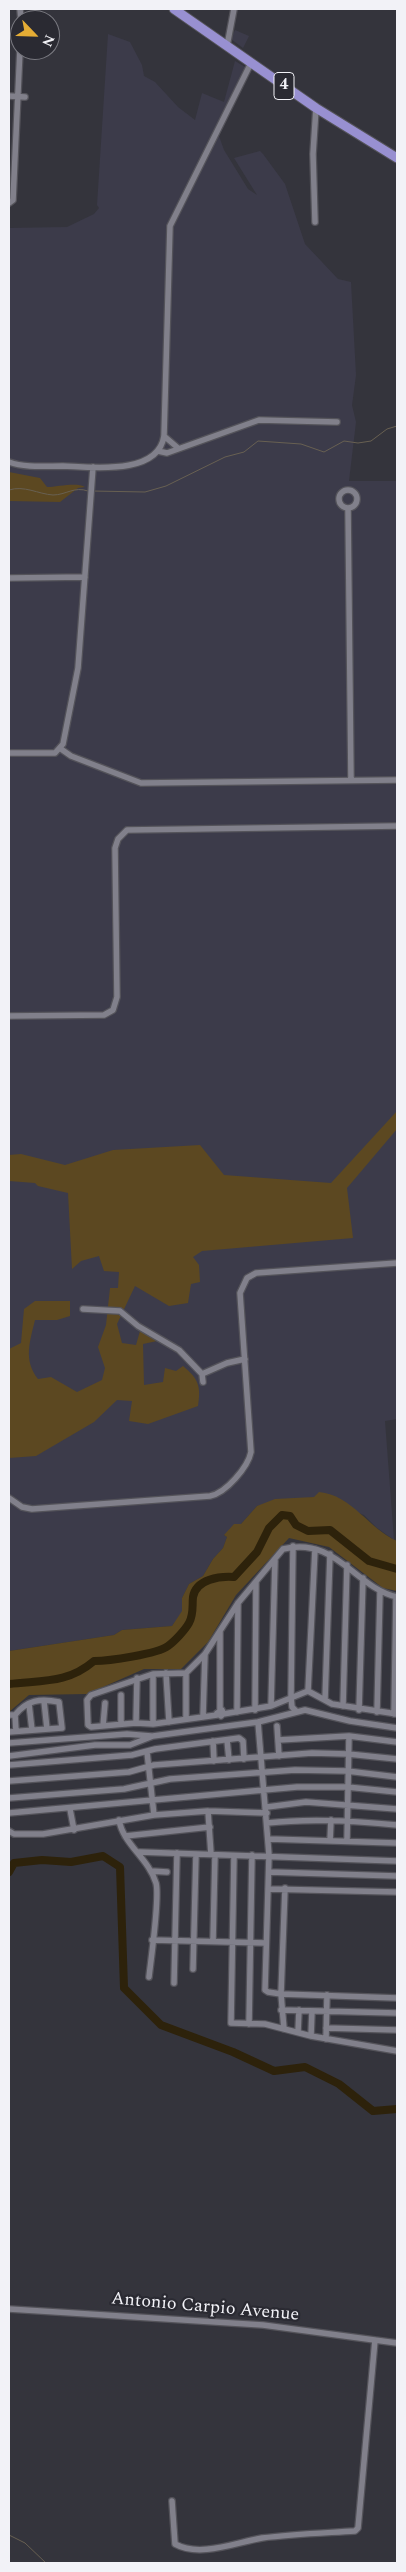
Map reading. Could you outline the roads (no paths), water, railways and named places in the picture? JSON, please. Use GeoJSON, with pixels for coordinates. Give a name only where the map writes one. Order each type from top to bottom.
{"type":"FeatureCollection","features":[{"type":"Feature","properties":{"kind":"highway","name":"4"},"geometry":{"type":"LineString","coordinates":[[174,9],[316,108],[397,158]]}},
{"type":"Feature","properties":{"kind":"street"},"geometry":{"type":"LineString","coordinates":[[227,46],[234,9]]}},
{"type":"Feature","properties":{"kind":"street"},"geometry":{"type":"LineString","coordinates":[[9,203],[13,200],[20,60]]}},
{"type":"Feature","properties":{"kind":"street"},"geometry":{"type":"LineString","coordinates":[[9,462],[22,465],[123,467],[150,457],[158,451],[164,436],[170,226],[251,63]]}},
{"type":"Feature","properties":{"kind":"street"},"geometry":{"type":"LineString","coordinates":[[9,96],[25,97]]}},
{"type":"Feature","properties":{"kind":"street"},"geometry":{"type":"LineString","coordinates":[[314,222],[313,154],[316,108]]}},
{"type":"Feature","properties":{"kind":"street"},"geometry":{"type":"LineString","coordinates":[[158,451],[164,453],[259,420],[337,422]]}},
{"type":"Feature","properties":{"kind":"street"},"geometry":{"type":"LineString","coordinates":[[164,436],[178,448]]}},
{"type":"Feature","properties":{"kind":"street"},"geometry":{"type":"LineString","coordinates":[[9,753],[54,753],[61,749],[78,672],[93,467]]}},
{"type":"Feature","properties":{"kind":"street"},"geometry":{"type":"LineString","coordinates":[[348,508],[351,780]]}},
{"type":"Feature","properties":{"kind":"street"},"geometry":{"type":"LineString","coordinates":[[9,578],[85,577]]}},
{"type":"Feature","properties":{"kind":"street"},"geometry":{"type":"LineString","coordinates":[[61,749],[69,755],[137,783],[397,780]]}},
{"type":"Feature","properties":{"kind":"street"},"geometry":{"type":"LineString","coordinates":[[9,1016],[104,1015],[113,1010],[117,997],[115,848],[120,836],[127,830],[397,826]]}},
{"type":"Feature","properties":{"kind":"street"},"geometry":{"type":"LineString","coordinates":[[9,1498],[29,1509],[210,1496],[220,1492],[247,1463],[250,1455],[240,1293],[243,1284],[251,1275],[397,1263]]}},
{"type":"Feature","properties":{"kind":"street"},"geometry":{"type":"LineString","coordinates":[[83,1309],[120,1311],[138,1326],[172,1345],[202,1374],[204,1382]]}},
{"type":"Feature","properties":{"kind":"street"},"geometry":{"type":"LineString","coordinates":[[202,1374],[226,1363],[244,1359]]}},
{"type":"Feature","properties":{"kind":"street"},"geometry":{"type":"LineString","coordinates":[[293,1546],[291,1697],[292,1707],[296,1711]]}},
{"type":"Feature","properties":{"kind":"street"},"geometry":{"type":"LineString","coordinates":[[186,1673],[153,1674],[136,1678],[88,1697],[88,1725],[153,1724],[169,1722],[186,1719],[220,1713],[254,1710],[271,1706],[308,1691],[325,1700],[343,1706],[359,1710],[396,1714],[397,1597],[380,1592],[347,1564],[330,1554],[315,1549],[293,1546],[283,1548],[238,1603],[205,1654],[186,1673],[186,1719]]}},
{"type":"Feature","properties":{"kind":"street"},"geometry":{"type":"LineString","coordinates":[[308,1691],[315,1549]]}},
{"type":"Feature","properties":{"kind":"street"},"geometry":{"type":"LineString","coordinates":[[325,1700],[330,1554]]}},
{"type":"Feature","properties":{"kind":"street"},"geometry":{"type":"LineString","coordinates":[[271,1706],[274,1560]]}},
{"type":"Feature","properties":{"kind":"street"},"geometry":{"type":"LineString","coordinates":[[343,1706],[347,1564]]}},
{"type":"Feature","properties":{"kind":"street"},"geometry":{"type":"LineString","coordinates":[[359,1710],[363,1578]]}},
{"type":"Feature","properties":{"kind":"street"},"geometry":{"type":"LineString","coordinates":[[254,1710],[256,1582]]}},
{"type":"Feature","properties":{"kind":"street"},"geometry":{"type":"LineString","coordinates":[[377,1712],[380,1592]]}},
{"type":"Feature","properties":{"kind":"street"},"geometry":{"type":"LineString","coordinates":[[237,1712],[238,1603]]}},
{"type":"Feature","properties":{"kind":"street"},"geometry":{"type":"LineString","coordinates":[[220,1631],[220,1713]]}},
{"type":"Feature","properties":{"kind":"street"},"geometry":{"type":"LineString","coordinates":[[203,1716],[205,1654]]}},
{"type":"Feature","properties":{"kind":"street"},"geometry":{"type":"LineString","coordinates":[[166,1673],[169,1722]]}},
{"type":"Feature","properties":{"kind":"street"},"geometry":{"type":"LineString","coordinates":[[153,1674],[153,1724]]}},
{"type":"Feature","properties":{"kind":"street"},"geometry":{"type":"LineString","coordinates":[[136,1678],[136,1723]]}},
{"type":"Feature","properties":{"kind":"street"},"geometry":{"type":"LineString","coordinates":[[120,1695],[121,1724]]}},
{"type":"Feature","properties":{"kind":"street"},"geometry":{"type":"LineString","coordinates":[[9,1732],[62,1728],[60,1702],[31,1701],[23,1705],[12,1715],[16,1731]]}},
{"type":"Feature","properties":{"kind":"street"},"geometry":{"type":"LineString","coordinates":[[44,1701],[47,1729]]}},
{"type":"Feature","properties":{"kind":"street"},"geometry":{"type":"LineString","coordinates":[[104,1726],[105,1703]]}},
{"type":"Feature","properties":{"kind":"street"},"geometry":{"type":"LineString","coordinates":[[29,1704],[32,1730]]}},
{"type":"Feature","properties":{"kind":"street"},"geometry":{"type":"LineString","coordinates":[[9,1744],[127,1734],[153,1736],[258,1722],[305,1710],[350,1721],[397,1728]]}},
{"type":"Feature","properties":{"kind":"street"},"geometry":{"type":"LineString","coordinates":[[258,1722],[261,1773],[267,1810],[269,1839],[264,1990],[281,1994],[397,1998]]}},
{"type":"Feature","properties":{"kind":"street"},"geometry":{"type":"LineString","coordinates":[[277,1726],[279,1756]]}},
{"type":"Feature","properties":{"kind":"street"},"geometry":{"type":"LineString","coordinates":[[9,1756],[95,1745],[130,1745],[153,1736]]}},
{"type":"Feature","properties":{"kind":"street"},"geometry":{"type":"LineString","coordinates":[[278,1740],[349,1736],[397,1742]]}},
{"type":"Feature","properties":{"kind":"street"},"geometry":{"type":"LineString","coordinates":[[347,1841],[349,1736]]}},
{"type":"Feature","properties":{"kind":"street"},"geometry":{"type":"LineString","coordinates":[[9,1764],[147,1752],[242,1738],[244,1759]]}},
{"type":"Feature","properties":{"kind":"street"},"geometry":{"type":"LineString","coordinates":[[227,1740],[229,1760]]}},
{"type":"Feature","properties":{"kind":"street"},"geometry":{"type":"LineString","coordinates":[[212,1741],[214,1761]]}},
{"type":"Feature","properties":{"kind":"street"},"geometry":{"type":"LineString","coordinates":[[147,1752],[154,1815]]}},
{"type":"Feature","properties":{"kind":"street"},"geometry":{"type":"LineString","coordinates":[[9,1781],[129,1772],[149,1767],[279,1756],[348,1754],[397,1759]]}},
{"type":"Feature","properties":{"kind":"street"},"geometry":{"type":"LineString","coordinates":[[9,1798],[124,1789],[170,1779],[295,1770],[347,1771],[397,1777]]}},
{"type":"Feature","properties":{"kind":"street"},"geometry":{"type":"LineString","coordinates":[[9,1813],[132,1804],[151,1799],[297,1787],[347,1787],[397,1792]]}},
{"type":"Feature","properties":{"kind":"street"},"geometry":{"type":"LineString","coordinates":[[9,1831],[14,1834],[43,1834],[154,1815],[208,1811],[267,1810],[306,1802],[397,1808]]}},
{"type":"Feature","properties":{"kind":"street"},"geometry":{"type":"LineString","coordinates":[[70,1809],[74,1830]]}},
{"type":"Feature","properties":{"kind":"street"},"geometry":{"type":"LineString","coordinates":[[208,1811],[213,1854],[213,1941]]}},
{"type":"Feature","properties":{"kind":"street"},"geometry":{"type":"LineString","coordinates":[[119,1820],[121,1830],[139,1852],[157,1885],[149,1977]]}},
{"type":"Feature","properties":{"kind":"street"},"geometry":{"type":"LineString","coordinates":[[330,1841],[331,1820]]}},
{"type":"Feature","properties":{"kind":"street"},"geometry":{"type":"LineString","coordinates":[[267,1823],[347,1820],[397,1825]]}},
{"type":"Feature","properties":{"kind":"street"},"geometry":{"type":"LineString","coordinates":[[125,1836],[210,1827]]}},
{"type":"Feature","properties":{"kind":"street"},"geometry":{"type":"LineString","coordinates":[[269,1839],[397,1843]]}},
{"type":"Feature","properties":{"kind":"street"},"geometry":{"type":"LineString","coordinates":[[139,1852],[234,1856],[269,1855],[397,1861]]}},
{"type":"Feature","properties":{"kind":"street"},"geometry":{"type":"LineString","coordinates":[[174,1983],[177,1853]]}},
{"type":"Feature","properties":{"kind":"street"},"geometry":{"type":"LineString","coordinates":[[193,1969],[196,1854]]}},
{"type":"Feature","properties":{"kind":"street"},"geometry":{"type":"LineString","coordinates":[[249,2024],[252,1855]]}},
{"type":"Feature","properties":{"kind":"street"},"geometry":{"type":"LineString","coordinates":[[234,1856],[230,2023],[284,2029],[326,2039],[397,2051]]}},
{"type":"Feature","properties":{"kind":"street"},"geometry":{"type":"LineString","coordinates":[[151,1871],[167,1872]]}},
{"type":"Feature","properties":{"kind":"street"},"geometry":{"type":"LineString","coordinates":[[269,1872],[397,1876]]}},
{"type":"Feature","properties":{"kind":"street"},"geometry":{"type":"LineString","coordinates":[[284,1888],[281,1994],[284,2029]]}},
{"type":"Feature","properties":{"kind":"street"},"geometry":{"type":"LineString","coordinates":[[268,1889],[397,1892]]}},
{"type":"Feature","properties":{"kind":"street"},"geometry":{"type":"LineString","coordinates":[[152,1940],[266,1943]]}},
{"type":"Feature","properties":{"kind":"street"},"geometry":{"type":"LineString","coordinates":[[326,2039],[327,1995]]}},
{"type":"Feature","properties":{"kind":"street"},"geometry":{"type":"LineString","coordinates":[[281,2010],[397,2013]]}},
{"type":"Feature","properties":{"kind":"street"},"geometry":{"type":"LineString","coordinates":[[298,2032],[299,2010]]}},
{"type":"Feature","properties":{"kind":"street"},"geometry":{"type":"LineString","coordinates":[[311,2036],[312,2011]]}},
{"type":"Feature","properties":{"kind":"street"},"geometry":{"type":"LineString","coordinates":[[326,2028],[397,2030]]}},
{"type":"Feature","properties":{"kind":"street","name":"Antonio Carpio Avenue"},"geometry":{"type":"LineString","coordinates":[[9,2309],[263,2325],[397,2344]]}},
{"type":"Feature","properties":{"kind":"street"},"geometry":{"type":"LineString","coordinates":[[172,2502],[175,2544],[185,2548],[207,2549],[263,2538],[355,2531],[358,2528],[375,2340]]}},
{"type":"Feature","properties":{"kind":"waterway"},"geometry":{"type":"LineString","coordinates":[[92,491],[145,492],[166,486],[225,457],[244,452],[258,441],[301,444],[324,452],[344,441],[358,443],[371,441],[387,429],[397,426]]}},
{"type":"Feature","properties":{"kind":"waterway"},"geometry":{"type":"LineString","coordinates":[[9,490],[26,489],[53,495],[74,490],[88,491]]}},
{"type":"Feature","properties":{"kind":"waterway"},"geometry":{"type":"LineString","coordinates":[[9,1684],[54,1680],[74,1674],[94,1661],[144,1654],[168,1646],[180,1635],[191,1620],[193,1597],[199,1586],[216,1578],[234,1577],[257,1552],[269,1528],[282,1515],[290,1516],[296,1525],[308,1531],[330,1530],[369,1561],[397,1569]]}},
{"type":"Feature","properties":{"kind":"waterway"},"geometry":{"type":"LineString","coordinates":[[9,1872],[14,1863],[42,1860],[71,1862],[103,1856],[120,1867],[124,1988],[161,2025],[233,2052],[274,2071],[305,2067],[339,2084],[373,2111],[397,2109]]}},
{"type":"Feature","properties":{"kind":"waterway"},"geometry":{"type":"LineString","coordinates":[[9,2535],[25,2543],[46,2563]]}}]}
